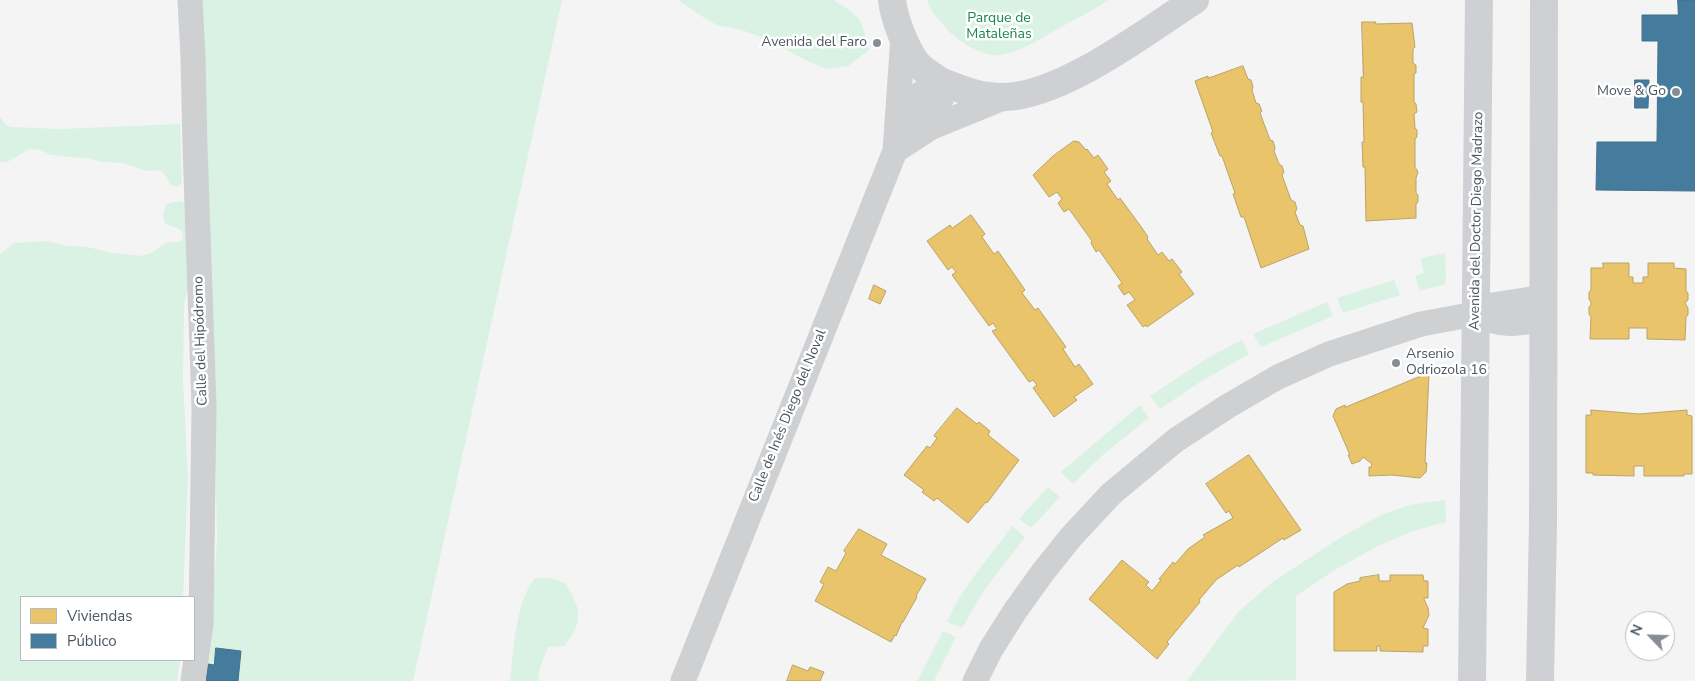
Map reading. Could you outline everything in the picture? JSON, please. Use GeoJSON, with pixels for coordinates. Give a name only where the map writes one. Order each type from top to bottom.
{"type":"FeatureCollection","features":[{"type":"Feature","properties":{"kind":"main road"},"geometry":{"type":"LineString","coordinates":[[940,81],[968,93],[1006,97],[1046,89],[1099,62],[1195,0]]}},
{"type":"Feature","properties":{"kind":"main road","name":"Avenida del Doctor Diego Madrazo"},"geometry":{"type":"LineString","coordinates":[[1472,681],[1479,0]]}},
{"type":"Feature","properties":{"kind":"main road"},"geometry":{"type":"LineString","coordinates":[[1540,681],[1544,308],[1544,0]]}},
{"type":"Feature","properties":{"kind":"street","name":"Calle del Hipódromo"},"geometry":{"type":"LineString","coordinates":[[190,0],[204,407],[200,568],[201,624],[193,681]]}},
{"type":"Feature","properties":{"kind":"street"},"geometry":{"type":"LineString","coordinates":[[892,0],[903,37],[916,62],[940,81],[941,100],[922,132]]}},
{"type":"Feature","properties":{"kind":"street","name":"Calle de Inés Diego del Noval"},"geometry":{"type":"LineString","coordinates":[[683,681],[895,151],[903,37]]}},
{"type":"Feature","properties":{"kind":"street"},"geometry":{"type":"LineString","coordinates":[[897,125],[920,94],[940,81]]}},
{"type":"Feature","properties":{"kind":"street"},"geometry":{"type":"LineString","coordinates":[[895,151],[922,132],[1006,97]]}},
{"type":"Feature","properties":{"kind":"street"},"geometry":{"type":"LineString","coordinates":[[975,681],[991,649],[1015,611],[1071,537],[1111,494],[1176,440],[1228,406],[1270,382],[1329,354],[1421,324],[1475,314],[1492,305],[1544,308]]}},
{"type":"Feature","properties":{"kind":"green space"},"geometry":{"type":"Polygon","coordinates":[[[197,0],[562,0],[413,681],[206,681],[217,541],[214,381],[197,0]]]}},
{"type":"Feature","properties":{"kind":"green space"},"geometry":{"type":"Polygon","coordinates":[[[678,0],[833,0],[859,19],[869,50],[848,66],[827,69],[807,61],[771,41],[742,30],[717,25],[678,0]]]}},
{"type":"Feature","properties":{"kind":"green space","name":"Parque de Mataleñas"},"geometry":{"type":"Polygon","coordinates":[[[927,0],[1109,0],[1031,44],[1016,51],[993,55],[978,51],[957,38],[935,15],[927,0]]]}},
{"type":"Feature","properties":{"kind":"green space"},"geometry":{"type":"Polygon","coordinates":[[[0,117],[6,125],[11,127],[61,129],[180,124],[182,184],[177,187],[170,184],[163,172],[157,170],[149,171],[124,163],[51,155],[40,150],[30,149],[7,162],[0,162],[0,117]]]}},
{"type":"Feature","properties":{"kind":"green space"},"geometry":{"type":"Polygon","coordinates":[[[180,201],[185,203],[189,285],[184,304],[183,381],[188,480],[183,596],[20,596],[20,661],[180,661],[177,681],[0,681],[0,254],[14,243],[46,241],[68,246],[88,247],[107,252],[141,256],[151,253],[166,243],[182,241],[183,234],[180,229],[165,224],[163,215],[166,204],[180,201]]]}},
{"type":"Feature","properties":{"kind":"green space"},"geometry":{"type":"Polygon","coordinates":[[[1445,253],[1445,284],[1420,291],[1415,276],[1424,273],[1421,258],[1445,253]]]}},
{"type":"Feature","properties":{"kind":"green space"},"geometry":{"type":"Polygon","coordinates":[[[1394,280],[1400,295],[1343,313],[1337,298],[1394,280]]]}},
{"type":"Feature","properties":{"kind":"green space"},"geometry":{"type":"Polygon","coordinates":[[[1327,302],[1333,316],[1261,347],[1253,334],[1327,302]]]}},
{"type":"Feature","properties":{"kind":"green space"},"geometry":{"type":"Polygon","coordinates":[[[1242,340],[1249,354],[1200,382],[1160,409],[1150,396],[1211,356],[1242,340]]]}},
{"type":"Feature","properties":{"kind":"green space"},"geometry":{"type":"Polygon","coordinates":[[[1140,405],[1149,418],[1105,453],[1073,484],[1061,472],[1140,405]]]}},
{"type":"Feature","properties":{"kind":"green space"},"geometry":{"type":"Polygon","coordinates":[[[1048,487],[1060,497],[1031,528],[1019,519],[1048,487]]]}},
{"type":"Feature","properties":{"kind":"green space"},"geometry":{"type":"Polygon","coordinates":[[[1445,500],[1446,522],[1410,532],[1378,546],[1333,571],[1296,596],[1296,680],[1187,681],[1239,611],[1274,581],[1343,536],[1383,514],[1410,505],[1445,500]]]}},
{"type":"Feature","properties":{"kind":"green space"},"geometry":{"type":"Polygon","coordinates":[[[1012,526],[1025,537],[983,592],[962,628],[947,622],[968,584],[1012,526]]]}},
{"type":"Feature","properties":{"kind":"green space"},"geometry":{"type":"Polygon","coordinates":[[[535,578],[551,578],[565,583],[575,601],[578,622],[564,646],[548,647],[540,668],[538,681],[510,681],[519,613],[528,588],[535,578]]]}},
{"type":"Feature","properties":{"kind":"green space"},"geometry":{"type":"Polygon","coordinates":[[[943,631],[956,637],[934,681],[917,681],[943,631]]]}},
{"type":"Feature","properties":{"kind":"building: Viviendas"},"geometry":{"type":"Polygon","coordinates":[[[1362,22],[1376,22],[1375,24],[1412,23],[1415,47],[1413,49],[1413,63],[1416,65],[1416,73],[1414,74],[1414,102],[1417,112],[1414,114],[1415,128],[1417,130],[1417,137],[1415,139],[1415,167],[1418,172],[1416,178],[1418,202],[1416,204],[1416,218],[1366,221],[1365,167],[1363,167],[1362,142],[1364,142],[1363,102],[1361,102],[1361,77],[1363,77],[1362,22]]]}},
{"type":"Feature","properties":{"kind":"building: Viviendas"},"geometry":{"type":"Polygon","coordinates":[[[1243,66],[1248,79],[1251,80],[1256,103],[1259,104],[1262,111],[1260,113],[1270,140],[1273,141],[1274,151],[1279,164],[1282,166],[1284,172],[1282,175],[1291,200],[1295,202],[1297,209],[1295,212],[1300,225],[1303,226],[1309,249],[1261,268],[1244,217],[1241,217],[1222,156],[1220,156],[1211,133],[1213,132],[1195,81],[1243,66]]]}},
{"type":"Feature","properties":{"kind":"building: Viviendas"},"geometry":{"type":"Polygon","coordinates":[[[1074,141],[1079,142],[1094,158],[1098,155],[1108,169],[1104,172],[1111,181],[1107,184],[1118,200],[1120,198],[1142,228],[1158,255],[1162,252],[1169,261],[1172,259],[1182,272],[1179,274],[1194,294],[1147,327],[1146,325],[1143,327],[1127,305],[1135,300],[1129,292],[1124,295],[1118,286],[1122,283],[1099,250],[1096,252],[1091,243],[1092,241],[1069,209],[1064,212],[1058,203],[1062,199],[1057,192],[1049,197],[1033,175],[1053,156],[1074,141]]]}},
{"type":"Feature","properties":{"kind":"building: Viviendas"},"geometry":{"type":"Polygon","coordinates":[[[971,215],[985,234],[982,237],[994,254],[998,251],[1025,290],[1022,293],[1035,310],[1038,308],[1066,347],[1063,349],[1075,367],[1079,364],[1093,384],[1074,397],[1077,400],[1054,417],[1033,388],[1037,385],[1033,380],[1029,382],[992,331],[997,329],[993,323],[989,326],[952,275],[956,272],[952,267],[948,270],[927,241],[950,225],[952,228],[971,215]]]}},
{"type":"Feature","properties":{"kind":"building: Viviendas"},"geometry":{"type":"Polygon","coordinates":[[[1603,263],[1629,263],[1629,277],[1633,277],[1633,283],[1643,283],[1643,277],[1648,277],[1648,263],[1674,263],[1674,268],[1686,269],[1688,300],[1685,303],[1688,308],[1688,315],[1686,317],[1685,340],[1647,339],[1647,328],[1629,328],[1629,339],[1590,339],[1591,317],[1589,307],[1591,302],[1589,292],[1591,290],[1591,268],[1603,268],[1603,263]]]}},
{"type":"Feature","properties":{"kind":"building: Viviendas"},"geometry":{"type":"Polygon","coordinates":[[[874,285],[886,291],[880,304],[869,299],[874,285]]]}},
{"type":"Feature","properties":{"kind":"building: Viviendas"},"geometry":{"type":"Polygon","coordinates":[[[1429,373],[1426,472],[1420,478],[1392,475],[1369,476],[1369,467],[1372,464],[1363,457],[1360,461],[1352,464],[1333,416],[1336,409],[1429,373]]]}},
{"type":"Feature","properties":{"kind":"building: Viviendas"},"geometry":{"type":"Polygon","coordinates":[[[957,408],[977,424],[979,422],[990,431],[988,435],[1019,460],[987,503],[968,523],[937,498],[934,501],[922,492],[924,490],[904,475],[927,446],[930,448],[937,438],[934,436],[957,408]]]}},
{"type":"Feature","properties":{"kind":"building: Viviendas"},"geometry":{"type":"Polygon","coordinates":[[[1591,410],[1639,414],[1687,410],[1687,415],[1692,416],[1692,474],[1684,474],[1684,476],[1644,476],[1644,466],[1634,466],[1634,476],[1593,475],[1593,473],[1586,473],[1586,415],[1591,415],[1591,410]]]}},
{"type":"Feature","properties":{"kind":"building: Viviendas"},"geometry":{"type":"Polygon","coordinates":[[[1249,455],[1301,530],[1284,540],[1283,538],[1216,580],[1167,642],[1169,644],[1157,659],[1089,599],[1122,560],[1149,582],[1146,585],[1152,591],[1173,562],[1175,564],[1188,549],[1205,537],[1203,535],[1233,518],[1229,511],[1226,513],[1206,484],[1249,455]]]}},
{"type":"Feature","properties":{"kind":"building: Viviendas"},"geometry":{"type":"Polygon","coordinates":[[[859,529],[887,544],[881,555],[926,579],[891,642],[815,601],[824,584],[820,582],[828,567],[836,571],[846,553],[844,551],[859,529]]]}},
{"type":"Feature","properties":{"kind":"building: Viviendas"},"geometry":{"type":"Polygon","coordinates":[[[1379,575],[1379,581],[1390,581],[1390,575],[1423,575],[1424,581],[1428,581],[1428,598],[1424,599],[1429,615],[1423,628],[1428,629],[1428,646],[1423,646],[1423,652],[1380,651],[1380,646],[1377,646],[1377,651],[1334,651],[1334,592],[1347,584],[1360,581],[1360,578],[1379,575]]]}},
{"type":"Feature","properties":{"kind":"building: Viviendas"},"geometry":{"type":"Polygon","coordinates":[[[793,665],[808,671],[810,667],[824,672],[820,681],[787,681],[793,665]]]}},
{"type":"Feature","properties":{"kind":"building: Público","name":"Move & Go"},"geometry":{"type":"Polygon","coordinates":[[[1678,0],[1695,0],[1695,191],[1596,190],[1597,142],[1657,142],[1658,41],[1642,41],[1642,15],[1678,15],[1678,0]]]}},
{"type":"Feature","properties":{"kind":"building: Público"},"geometry":{"type":"Polygon","coordinates":[[[1635,80],[1649,80],[1648,108],[1635,108],[1635,80]]]}},
{"type":"Feature","properties":{"kind":"building: Público"},"geometry":{"type":"Polygon","coordinates":[[[216,648],[241,651],[238,681],[206,681],[208,664],[214,665],[216,648]]]}},
{"type":"Feature","properties":{"kind":"place","name":"Avenida del Faro"},"geometry":{"type":"Point","coordinates":[877,43]}},
{"type":"Feature","properties":{"kind":"place","name":"Move & Go"},"geometry":{"type":"Point","coordinates":[1676,92]}},
{"type":"Feature","properties":{"kind":"place","name":"Arsenio Odriozola 16"},"geometry":{"type":"Point","coordinates":[1396,363]}}]}
